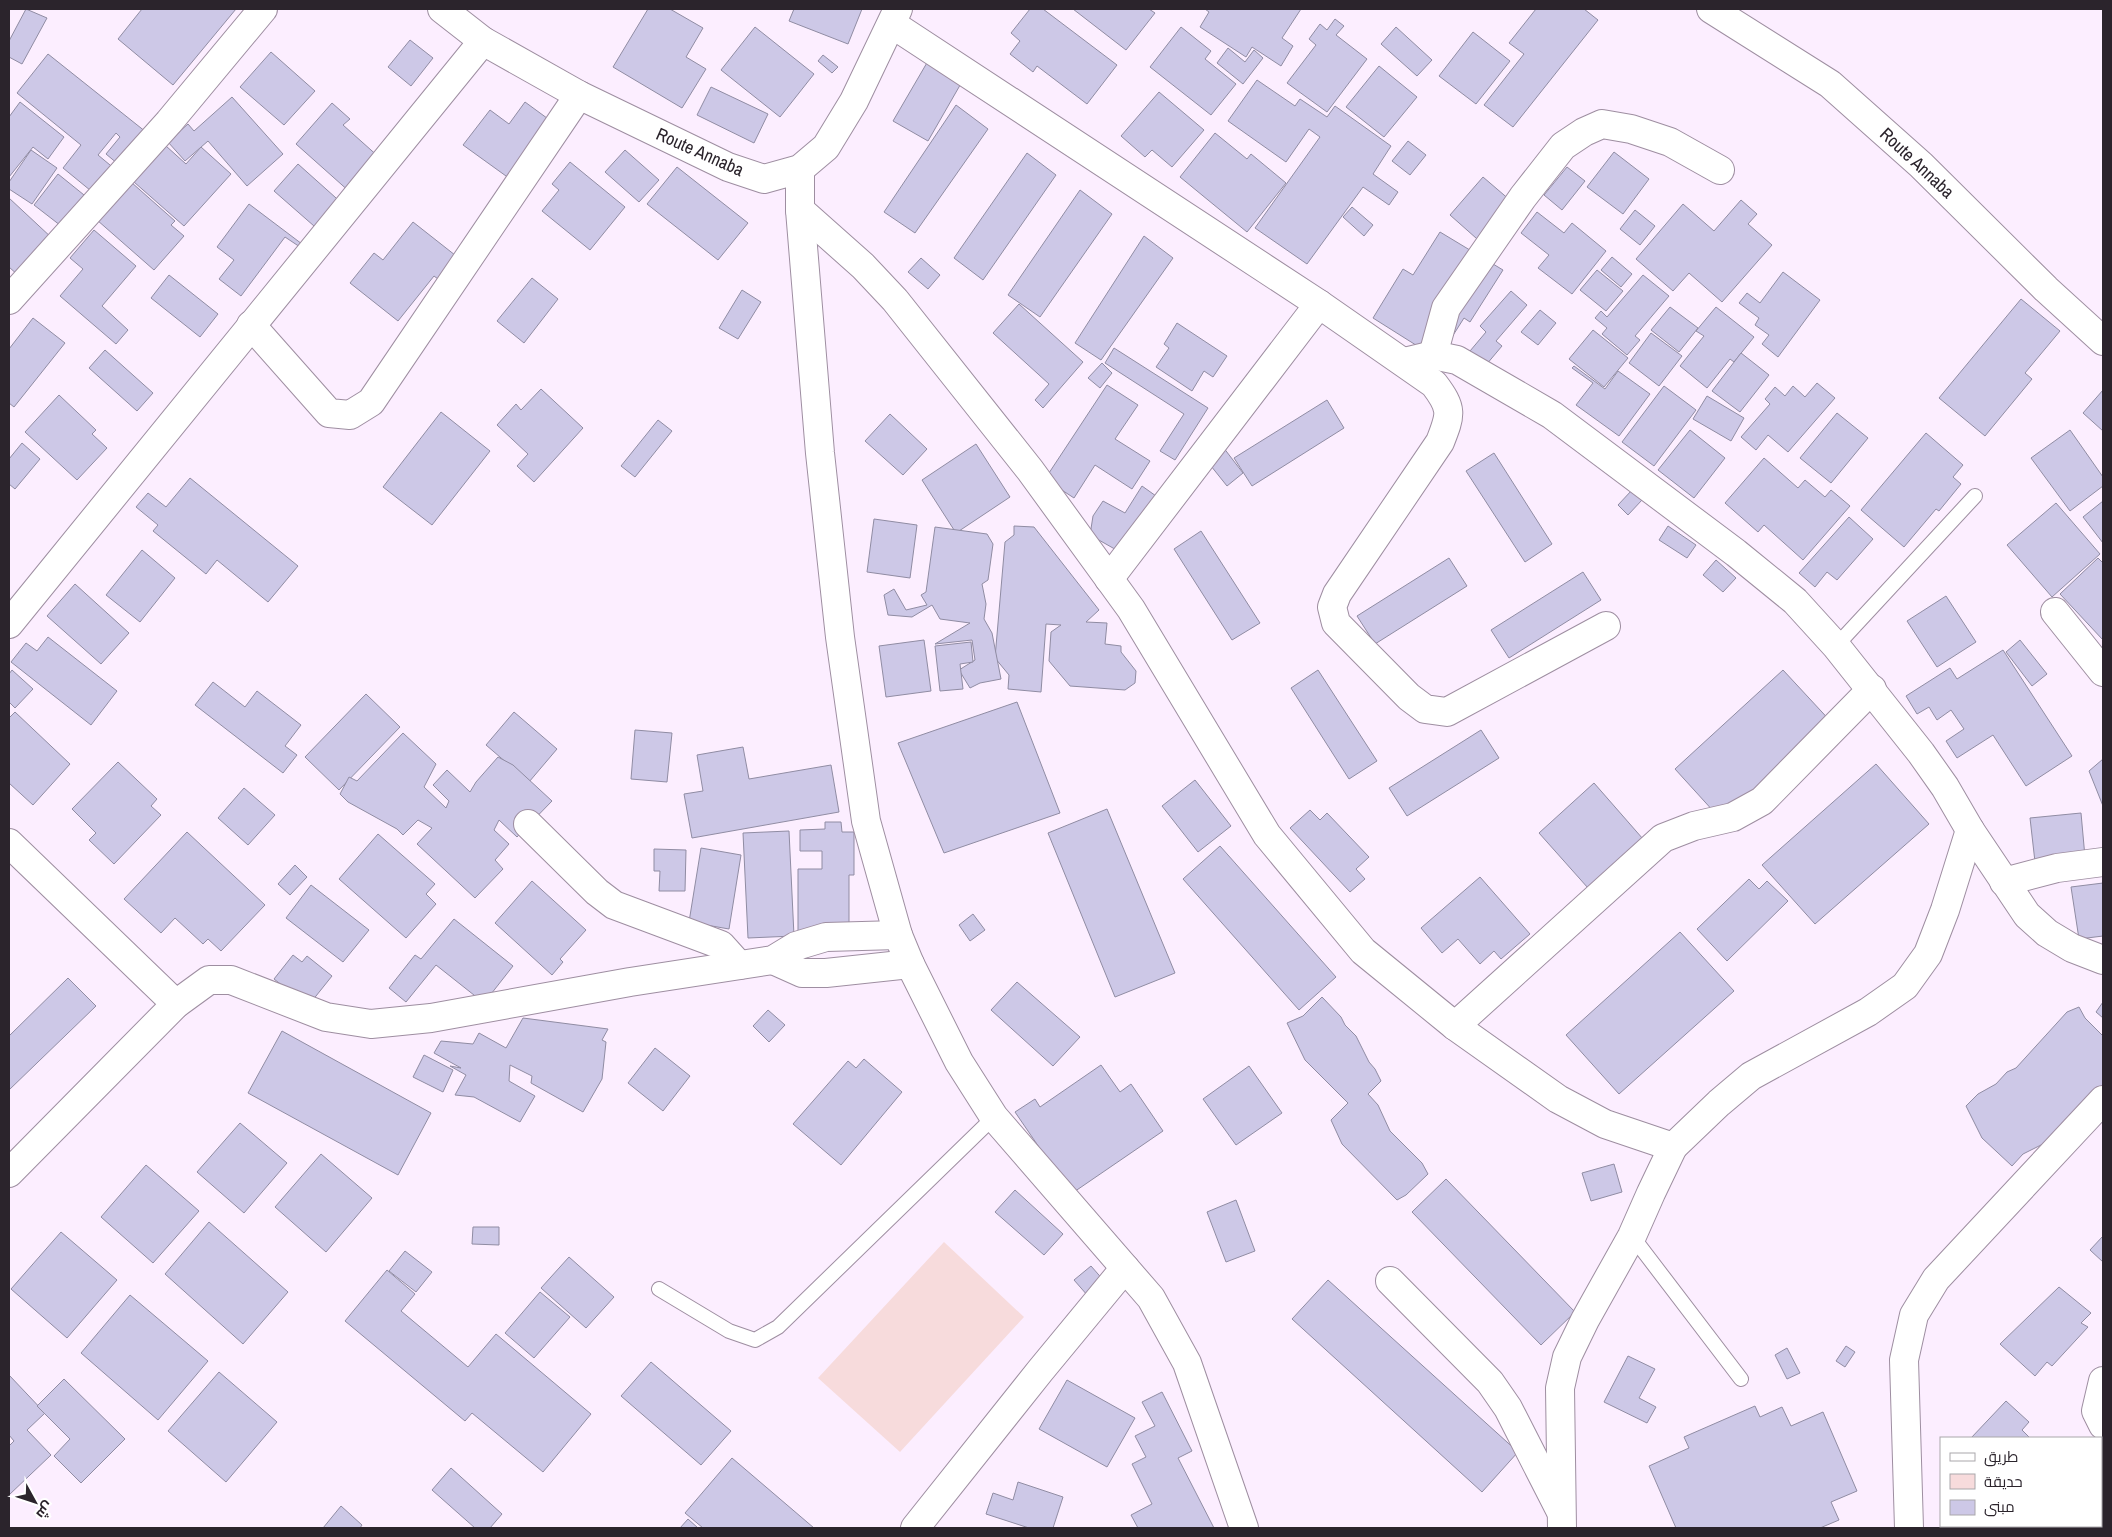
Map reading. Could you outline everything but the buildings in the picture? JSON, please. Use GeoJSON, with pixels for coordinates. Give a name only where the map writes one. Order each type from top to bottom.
{"type":"FeatureCollection","features":[{"type":"Feature","properties":{"kind":"street"},"geometry":{"type":"LineString","coordinates":[[12,291],[169,122],[262,9]]}},
{"type":"Feature","properties":{"kind":"street","name":"Route Annaba"},"geometry":{"type":"LineString","coordinates":[[442,9],[483,41],[579,95],[728,167],[764,179],[800,169],[826,147],[854,101],[895,16]]}},
{"type":"Feature","properties":{"kind":"street","name":"Route Annaba"},"geometry":{"type":"LineString","coordinates":[[1711,9],[1830,84],[1921,165],[2046,289],[2103,341]]}},
{"type":"Feature","properties":{"kind":"street"},"geometry":{"type":"LineString","coordinates":[[895,16],[1404,362],[1434,384],[1445,398],[1449,417],[1440,442],[1337,594],[1332,608],[1336,623],[1409,697],[1425,709],[1447,712],[1606,626]]}},
{"type":"Feature","properties":{"kind":"street"},"geometry":{"type":"LineString","coordinates":[[9,624],[483,41]]}},
{"type":"Feature","properties":{"kind":"street"},"geometry":{"type":"LineString","coordinates":[[251,325],[329,413],[350,415],[371,402],[579,95]]}},
{"type":"Feature","properties":{"kind":"street"},"geometry":{"type":"LineString","coordinates":[[1433,355],[1446,308],[1528,190],[1563,146],[1584,132],[1602,124],[1631,129],[1670,142],[1720,170]]}},
{"type":"Feature","properties":{"kind":"street"},"geometry":{"type":"LineString","coordinates":[[800,169],[800,210],[820,453],[840,637],[866,821],[898,935],[910,964],[960,1062],[994,1116],[1151,1298],[1187,1363],[1244,1528]]}},
{"type":"Feature","properties":{"kind":"street"},"geometry":{"type":"LineString","coordinates":[[800,210],[863,266],[895,300],[1030,470],[1131,609],[1268,835],[1363,951],[1455,1026],[1558,1099],[1605,1124],[1674,1147]]}},
{"type":"Feature","properties":{"kind":"street"},"geometry":{"type":"LineString","coordinates":[[1109,579],[1319,304]]}},
{"type":"Feature","properties":{"kind":"street"},"geometry":{"type":"LineString","coordinates":[[1404,362],[1433,355],[1457,360],[1552,415],[1736,553],[1788,595],[1836,646],[1872,689],[1945,787],[1970,830],[2027,915],[2047,933],[2072,948],[2103,960]]}},
{"type":"Feature","properties":{"kind":"street"},"geometry":{"type":"LineString","coordinates":[[2056,612],[2103,672]]}},
{"type":"Feature","properties":{"kind":"street"},"geometry":{"type":"LineString","coordinates":[[1455,1026],[1663,838],[1694,826],[1734,817],[1762,801],[1872,689]]}},
{"type":"Feature","properties":{"kind":"street"},"geometry":{"type":"LineString","coordinates":[[528,824],[597,892],[614,905],[721,946],[739,965]]}},
{"type":"Feature","properties":{"kind":"street"},"geometry":{"type":"LineString","coordinates":[[1562,1521],[1560,1388],[1567,1356],[1632,1236],[1651,1192],[1674,1147],[1750,1076],[1868,1012],[1905,986],[1928,954],[1945,910],[1970,830]]}},
{"type":"Feature","properties":{"kind":"street"},"geometry":{"type":"LineString","coordinates":[[9,843],[176,1004]]}},
{"type":"Feature","properties":{"kind":"street"},"geometry":{"type":"LineString","coordinates":[[2004,882],[2057,868],[2103,862]]}},
{"type":"Feature","properties":{"kind":"street"},"geometry":{"type":"LineString","coordinates":[[9,1173],[176,1004],[210,980],[231,980],[326,1017],[371,1024],[431,1018],[630,982],[772,960],[796,946],[826,937],[898,935]]}},
{"type":"Feature","properties":{"kind":"street"},"geometry":{"type":"LineString","coordinates":[[772,960],[802,973],[826,973],[910,964]]}},
{"type":"Feature","properties":{"kind":"street"},"geometry":{"type":"LineString","coordinates":[[1909,1528],[1904,1360],[1914,1315],[1936,1279],[2103,1100]]}},
{"type":"Feature","properties":{"kind":"street"},"geometry":{"type":"LineString","coordinates":[[915,1528],[1040,1371],[1126,1268]]}},
{"type":"Feature","properties":{"kind":"street"},"geometry":{"type":"LineString","coordinates":[[1390,1281],[1490,1382],[1508,1408],[1562,1521]]}},
{"type":"Feature","properties":{"kind":"street"},"geometry":{"type":"LineString","coordinates":[[2101,1417],[2103,1381]]}},
{"type":"Feature","properties":{"kind":"lane"},"geometry":{"type":"LineString","coordinates":[[1836,646],[1975,496]]}},
{"type":"Feature","properties":{"kind":"lane"},"geometry":{"type":"LineString","coordinates":[[659,1289],[729,1331],[755,1340],[778,1327],[994,1116]]}},
{"type":"Feature","properties":{"kind":"lane"},"geometry":{"type":"LineString","coordinates":[[1632,1236],[1740,1379]]}},
{"type":"Feature","properties":{"kind":"green space"},"geometry":{"type":"Polygon","coordinates":[[[944,1242],[1024,1317],[900,1452],[818,1378],[944,1242]]]}}]}
